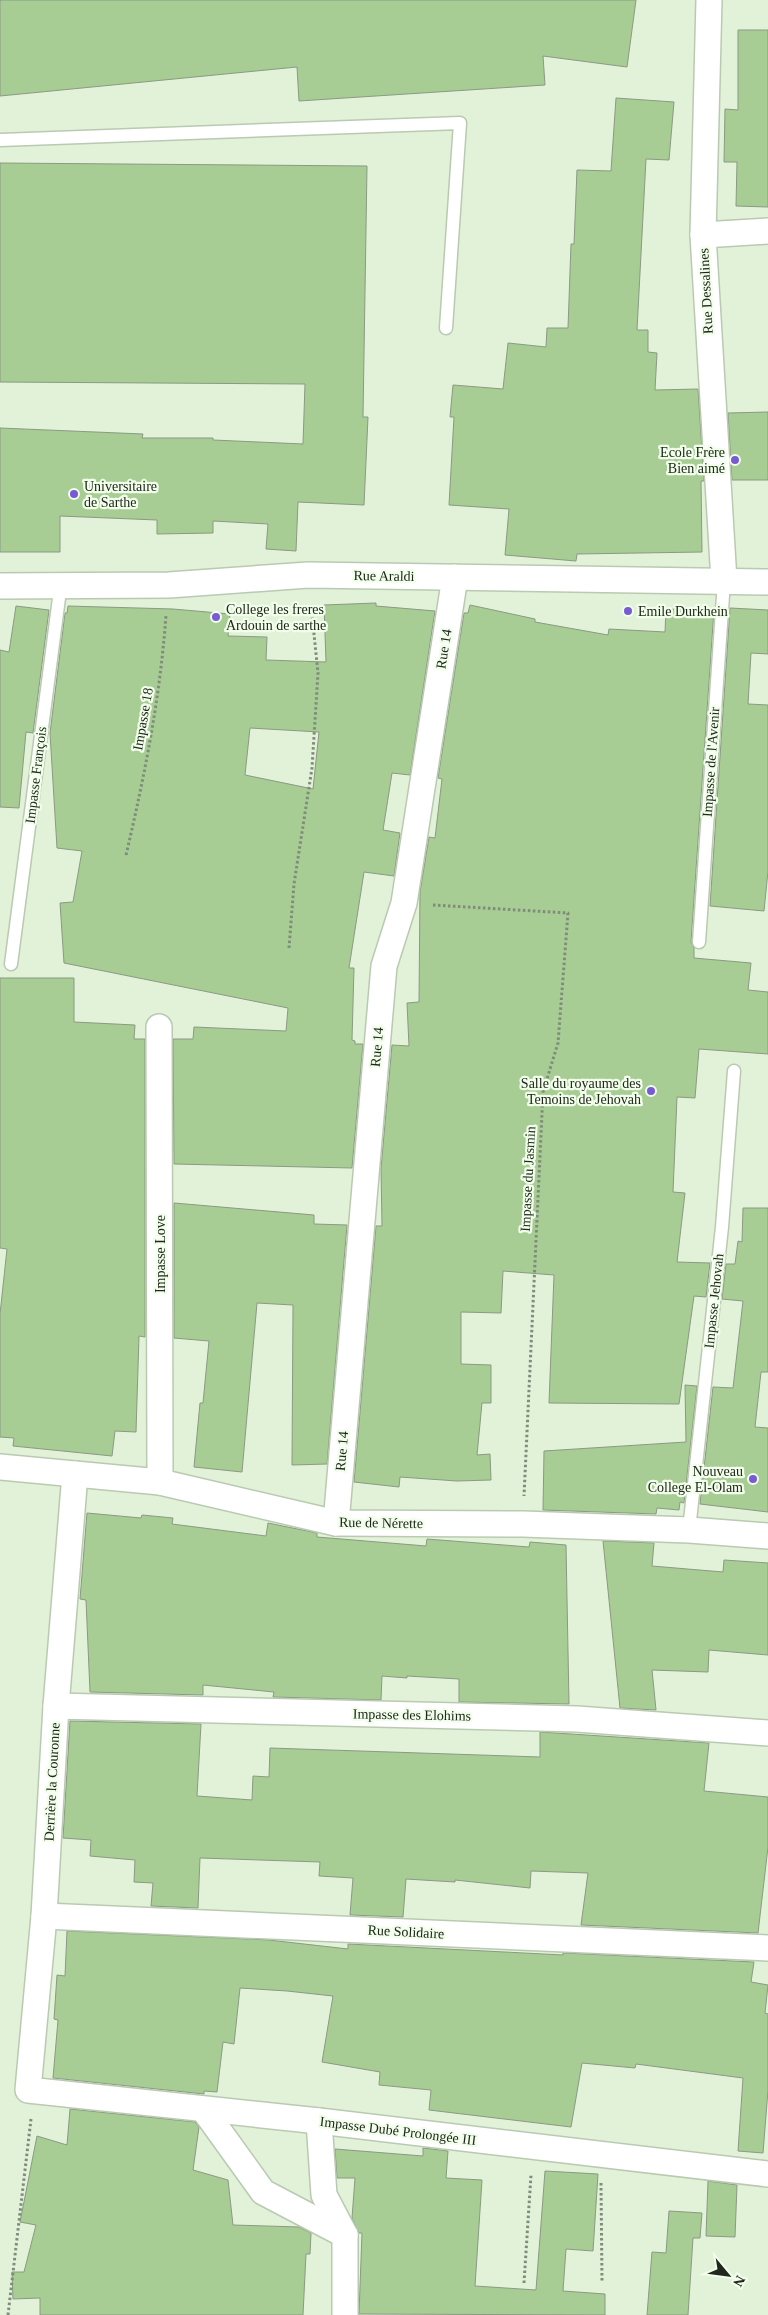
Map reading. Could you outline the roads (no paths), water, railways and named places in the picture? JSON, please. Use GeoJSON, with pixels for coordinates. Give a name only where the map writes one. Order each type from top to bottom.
{"type":"FeatureCollection","features":[{"type":"Feature","properties":{"kind":"street","name":"Rue Dessalines"},"geometry":{"type":"LineString","coordinates":[[709,0],[703,235],[724,581]]}},
{"type":"Feature","properties":{"kind":"street"},"geometry":{"type":"LineString","coordinates":[[703,235],[768,231]]}},
{"type":"Feature","properties":{"kind":"street","name":"Rue Araldi"},"geometry":{"type":"LineString","coordinates":[[0,586],[169,585],[308,575],[768,582]]}},
{"type":"Feature","properties":{"kind":"street","name":"Rue 14"},"geometry":{"type":"LineString","coordinates":[[336,1523],[384,966],[404,903],[454,577]]}},
{"type":"Feature","properties":{"kind":"street","name":"Impasse Love"},"geometry":{"type":"LineString","coordinates":[[159,1027],[160,1482]]}},
{"type":"Feature","properties":{"kind":"street","name":"Rue de Nérette"},"geometry":{"type":"LineString","coordinates":[[0,1467],[160,1482],[336,1523],[523,1524],[689,1530],[768,1536]]}},
{"type":"Feature","properties":{"kind":"street","name":"Derrière la Couronne"},"geometry":{"type":"LineString","coordinates":[[31,2091],[44,1916],[56,1706],[76,1474]]}},
{"type":"Feature","properties":{"kind":"street","name":"Impasse des Elohims"},"geometry":{"type":"LineString","coordinates":[[56,1706],[577,1719],[768,1733]]}},
{"type":"Feature","properties":{"kind":"street","name":"Rue Solidaire"},"geometry":{"type":"LineString","coordinates":[[44,1916],[768,1948]]}},
{"type":"Feature","properties":{"kind":"street","name":"Impasse Dubé Prolongée III"},"geometry":{"type":"LineString","coordinates":[[31,2091],[319,2121],[768,2174]]}},
{"type":"Feature","properties":{"kind":"street"},"geometry":{"type":"LineString","coordinates":[[204,2110],[263,2192],[345,2236]]}},
{"type":"Feature","properties":{"kind":"street"},"geometry":{"type":"LineString","coordinates":[[319,2121],[324,2195],[345,2236],[345,2315]]}},
{"type":"Feature","properties":{"kind":"lane"},"geometry":{"type":"LineString","coordinates":[[0,140],[460,123],[446,328]]}},
{"type":"Feature","properties":{"kind":"lane","name":"Impasse de l'Avenir"},"geometry":{"type":"LineString","coordinates":[[699,942],[724,581]]}},
{"type":"Feature","properties":{"kind":"lane","name":"Impasse François"},"geometry":{"type":"LineString","coordinates":[[11,964],[59,598],[58,587]]}},
{"type":"Feature","properties":{"kind":"lane","name":"Impasse Jehovah"},"geometry":{"type":"LineString","coordinates":[[689,1530],[722,1227],[734,1071]]}},
{"type":"Feature","properties":{"kind":"place","name":"Ecole Frère Bien aimé"},"geometry":{"type":"Point","coordinates":[735,460]}},
{"type":"Feature","properties":{"kind":"place","name":"Universitaire de Sarthe"},"geometry":{"type":"Point","coordinates":[74,494]}},
{"type":"Feature","properties":{"kind":"place","name":"Emile Durkhein"},"geometry":{"type":"Point","coordinates":[628,611]}},
{"type":"Feature","properties":{"kind":"place","name":"College les freres Ardouin de sarthe"},"geometry":{"type":"Point","coordinates":[216,617]}},
{"type":"Feature","properties":{"kind":"place","name":"Salle du royaume des Temoins de Jehovah"},"geometry":{"type":"Point","coordinates":[651,1091]}},
{"type":"Feature","properties":{"kind":"place","name":"Nouveau College El-Olam"},"geometry":{"type":"Point","coordinates":[753,1479]}}]}
